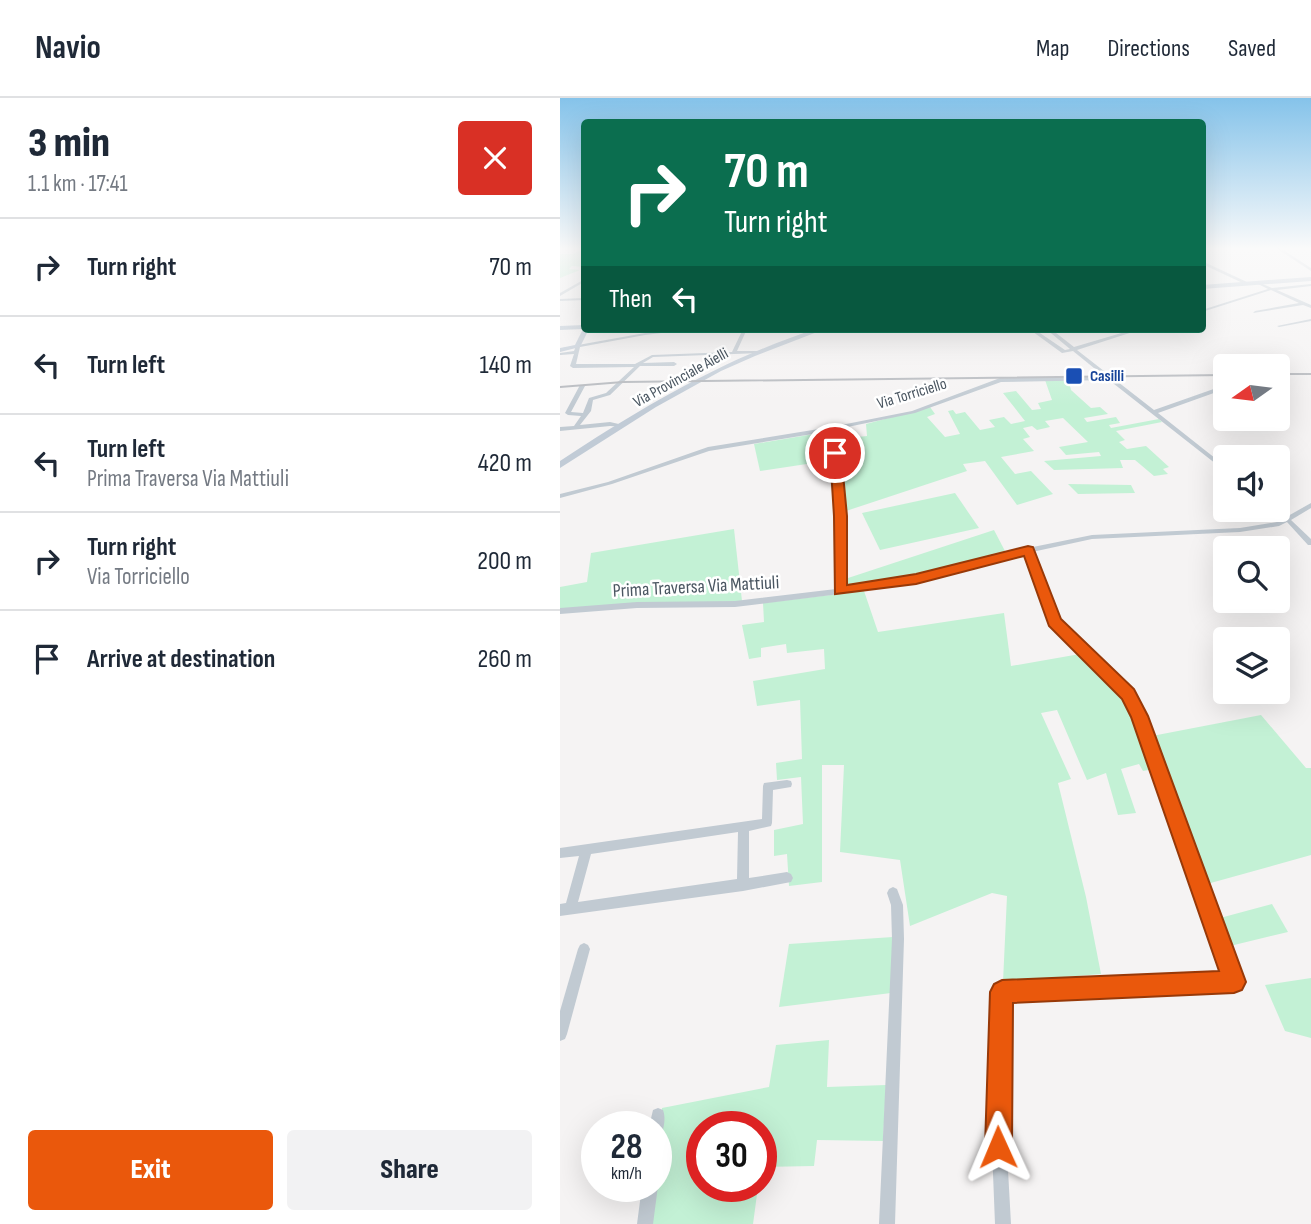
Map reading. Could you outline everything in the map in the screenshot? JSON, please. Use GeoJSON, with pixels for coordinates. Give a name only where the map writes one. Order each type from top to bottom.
{"type":"FeatureCollection","features":[{"type":"Feature","properties":{"kind":"street"},"geometry":{"type":"LineString","coordinates":[[1206,310],[1235,301]]}},
{"type":"Feature","properties":{"kind":"street"},"geometry":{"type":"LineString","coordinates":[[1296,301],[1311,307]]}},
{"type":"Feature","properties":{"kind":"street"},"geometry":{"type":"LineString","coordinates":[[1255,312],[1309,301]]}},
{"type":"Feature","properties":{"kind":"street"},"geometry":{"type":"LineString","coordinates":[[1279,326],[1311,320]]}},
{"type":"Feature","properties":{"kind":"street"},"geometry":{"type":"LineString","coordinates":[[560,328],[581,328]]}},
{"type":"Feature","properties":{"kind":"street"},"geometry":{"type":"LineString","coordinates":[[583,333],[573,366],[674,364]]}},
{"type":"Feature","properties":{"kind":"street"},"geometry":{"type":"LineString","coordinates":[[560,352],[655,333]]}},
{"type":"Feature","properties":{"kind":"street"},"geometry":{"type":"LineString","coordinates":[[734,353],[744,333]]}},
{"type":"Feature","properties":{"kind":"street","name":"Via Provinciale Aielli"},"geometry":{"type":"LineString","coordinates":[[560,465],[702,379],[811,333]]}},
{"type":"Feature","properties":{"kind":"street"},"geometry":{"type":"LineString","coordinates":[[1036,333],[1064,352],[1128,333]]}},
{"type":"Feature","properties":{"kind":"street"},"geometry":{"type":"LineString","coordinates":[[1053,333],[1213,459]]}},
{"type":"Feature","properties":{"kind":"street"},"geometry":{"type":"LineString","coordinates":[[1039,342],[1046,341]]}},
{"type":"Feature","properties":{"kind":"street"},"geometry":{"type":"LineString","coordinates":[[575,428],[585,415],[591,399],[608,394],[637,365],[652,356],[761,352]]}},
{"type":"Feature","properties":{"kind":"street","name":"Via Torriciello"},"geometry":{"type":"LineString","coordinates":[[560,496],[610,483],[708,449],[900,415],[1000,380],[1111,378]]}},
{"type":"Feature","properties":{"kind":"street"},"geometry":{"type":"LineString","coordinates":[[582,386],[568,413],[585,415]]}},
{"type":"Feature","properties":{"kind":"street"},"geometry":{"type":"LineString","coordinates":[[1155,412],[1213,391]]}},
{"type":"Feature","properties":{"kind":"street"},"geometry":{"type":"LineString","coordinates":[[560,429],[617,424],[621,426]]}},
{"type":"Feature","properties":{"kind":"street"},"geometry":{"type":"LineString","coordinates":[[833,432],[841,516],[840,591]]}},
{"type":"Feature","properties":{"kind":"street"},"geometry":{"type":"LineString","coordinates":[[1290,520],[1311,505]]}},
{"type":"Feature","properties":{"kind":"street","name":"Prima Traversa Via Mattiuli"},"geometry":{"type":"LineString","coordinates":[[560,611],[637,605],[735,604],[916,579],[1028,550],[1092,537],[1240,530],[1283,522]]}},
{"type":"Feature","properties":{"kind":"street"},"geometry":{"type":"LineString","coordinates":[[1289,522],[1311,543]]}},
{"type":"Feature","properties":{"kind":"street"},"geometry":{"type":"LineString","coordinates":[[1003,1224],[998,1098],[1002,992],[1234,982],[1140,716],[1128,694],[1055,622],[1028,550]]}},
{"type":"Feature","properties":{"kind":"street"},"geometry":{"type":"LineString","coordinates":[[560,853],[767,823],[768,786],[787,784]]}},
{"type":"Feature","properties":{"kind":"street"},"geometry":{"type":"LineString","coordinates":[[743,885],[744,827]]}},
{"type":"Feature","properties":{"kind":"street"},"geometry":{"type":"LineString","coordinates":[[586,850],[565,909],[787,878]]}},
{"type":"Feature","properties":{"kind":"street"},"geometry":{"type":"LineString","coordinates":[[887,1224],[898,939],[897,905],[893,893]]}},
{"type":"Feature","properties":{"kind":"street"},"geometry":{"type":"LineString","coordinates":[[560,1034],[584,949]]}},
{"type":"Feature","properties":{"kind":"street"},"geometry":{"type":"LineString","coordinates":[[645,1224],[648,1202]]}},
{"type":"Feature","properties":{"kind":"green space"},"geometry":{"type":"Polygon","coordinates":[[[1072,379],[1078,385],[1070,386],[1071,390],[1091,408],[1100,407],[1108,414],[1084,418],[1087,422],[1116,417],[1120,423],[1109,425],[1111,428],[1159,419],[1162,422],[1116,431],[1125,440],[1119,442],[1127,449],[1146,446],[1169,467],[1163,469],[1168,474],[1154,476],[1135,460],[1120,460],[1123,468],[1054,470],[1044,461],[1101,456],[1099,452],[1066,455],[1059,447],[1088,442],[1063,418],[1045,421],[1050,427],[1037,430],[1032,426],[1023,428],[1030,437],[1023,439],[1034,451],[1001,457],[1015,474],[1031,471],[1053,494],[1017,505],[985,461],[963,464],[967,471],[846,511],[841,494],[837,430],[846,428],[847,438],[867,436],[866,424],[930,407],[935,414],[927,417],[945,437],[960,434],[948,411],[953,410],[956,414],[965,412],[980,430],[995,427],[989,420],[1004,417],[1011,424],[1025,421],[1003,393],[1016,391],[1032,410],[1041,409],[1038,403],[1052,400],[1045,380],[1072,379]]]}},
{"type":"Feature","properties":{"kind":"green space"},"geometry":{"type":"Polygon","coordinates":[[[820,433],[820,462],[760,471],[754,444],[820,433]]]}},
{"type":"Feature","properties":{"kind":"green space"},"geometry":{"type":"Polygon","coordinates":[[[1068,484],[1131,485],[1135,493],[1078,494],[1068,484]]]}},
{"type":"Feature","properties":{"kind":"green space"},"geometry":{"type":"Polygon","coordinates":[[[955,493],[979,528],[880,550],[862,513],[955,493]]]}},
{"type":"Feature","properties":{"kind":"green space"},"geometry":{"type":"Polygon","coordinates":[[[734,529],[742,601],[560,609],[560,587],[587,582],[591,553],[734,529]]]}},
{"type":"Feature","properties":{"kind":"green space"},"geometry":{"type":"Polygon","coordinates":[[[994,530],[1006,553],[914,576],[846,587],[845,579],[994,530]]]}},
{"type":"Feature","properties":{"kind":"green space"},"geometry":{"type":"Polygon","coordinates":[[[864,591],[878,632],[1004,613],[1011,666],[1080,654],[1129,702],[1154,769],[1143,771],[1139,764],[1121,769],[1136,813],[1118,815],[1106,773],[1087,780],[1057,710],[1041,713],[1071,779],[1058,783],[1086,897],[1101,974],[1003,982],[1007,896],[992,893],[910,926],[900,860],[840,852],[844,765],[822,765],[822,882],[789,886],[787,854],[774,856],[774,830],[803,824],[801,777],[777,780],[776,763],[802,759],[800,700],[757,706],[753,681],[825,669],[824,649],[787,653],[786,644],[761,648],[761,657],[749,659],[742,625],[764,622],[763,603],[864,591]]]}},
{"type":"Feature","properties":{"kind":"green space"},"geometry":{"type":"Polygon","coordinates":[[[1261,715],[1306,768],[1311,768],[1311,855],[1207,884],[1152,736],[1261,715]]]}},
{"type":"Feature","properties":{"kind":"green space"},"geometry":{"type":"Polygon","coordinates":[[[1272,904],[1288,932],[1230,946],[1220,918],[1272,904]]]}},
{"type":"Feature","properties":{"kind":"green space"},"geometry":{"type":"Polygon","coordinates":[[[893,937],[891,993],[779,1007],[789,944],[893,937]]]}},
{"type":"Feature","properties":{"kind":"green space"},"geometry":{"type":"Polygon","coordinates":[[[1311,978],[1311,1038],[1285,1031],[1265,985],[1311,978]]]}},
{"type":"Feature","properties":{"kind":"green space"},"geometry":{"type":"Polygon","coordinates":[[[829,1040],[827,1087],[886,1085],[883,1141],[817,1140],[814,1166],[777,1167],[777,1111],[686,1111],[686,1202],[756,1202],[753,1224],[649,1224],[653,1202],[672,1202],[672,1111],[662,1111],[662,1108],[769,1087],[776,1045],[829,1040]]]}},
{"type":"Feature","properties":{"kind":"railway"},"geometry":{"type":"LineString","coordinates":[[1290,374],[1311,374]]}},
{"type":"Feature","properties":{"kind":"railway"},"geometry":{"type":"LineString","coordinates":[[560,387],[623,382],[1213,375]]}},
{"type":"Feature","properties":{"kind":"place","name":"Casilli"},"geometry":{"type":"Point","coordinates":[1074,376]}},
{"type":"Feature","properties":{"kind":"route"},"geometry":{"type":"LineString","coordinates":[[835,453],[841,516],[840,591],[916,579],[1028,550],[1055,622],[1064,634],[1128,694],[1140,716],[1234,982],[1002,992],[998,1147]]}}]}
